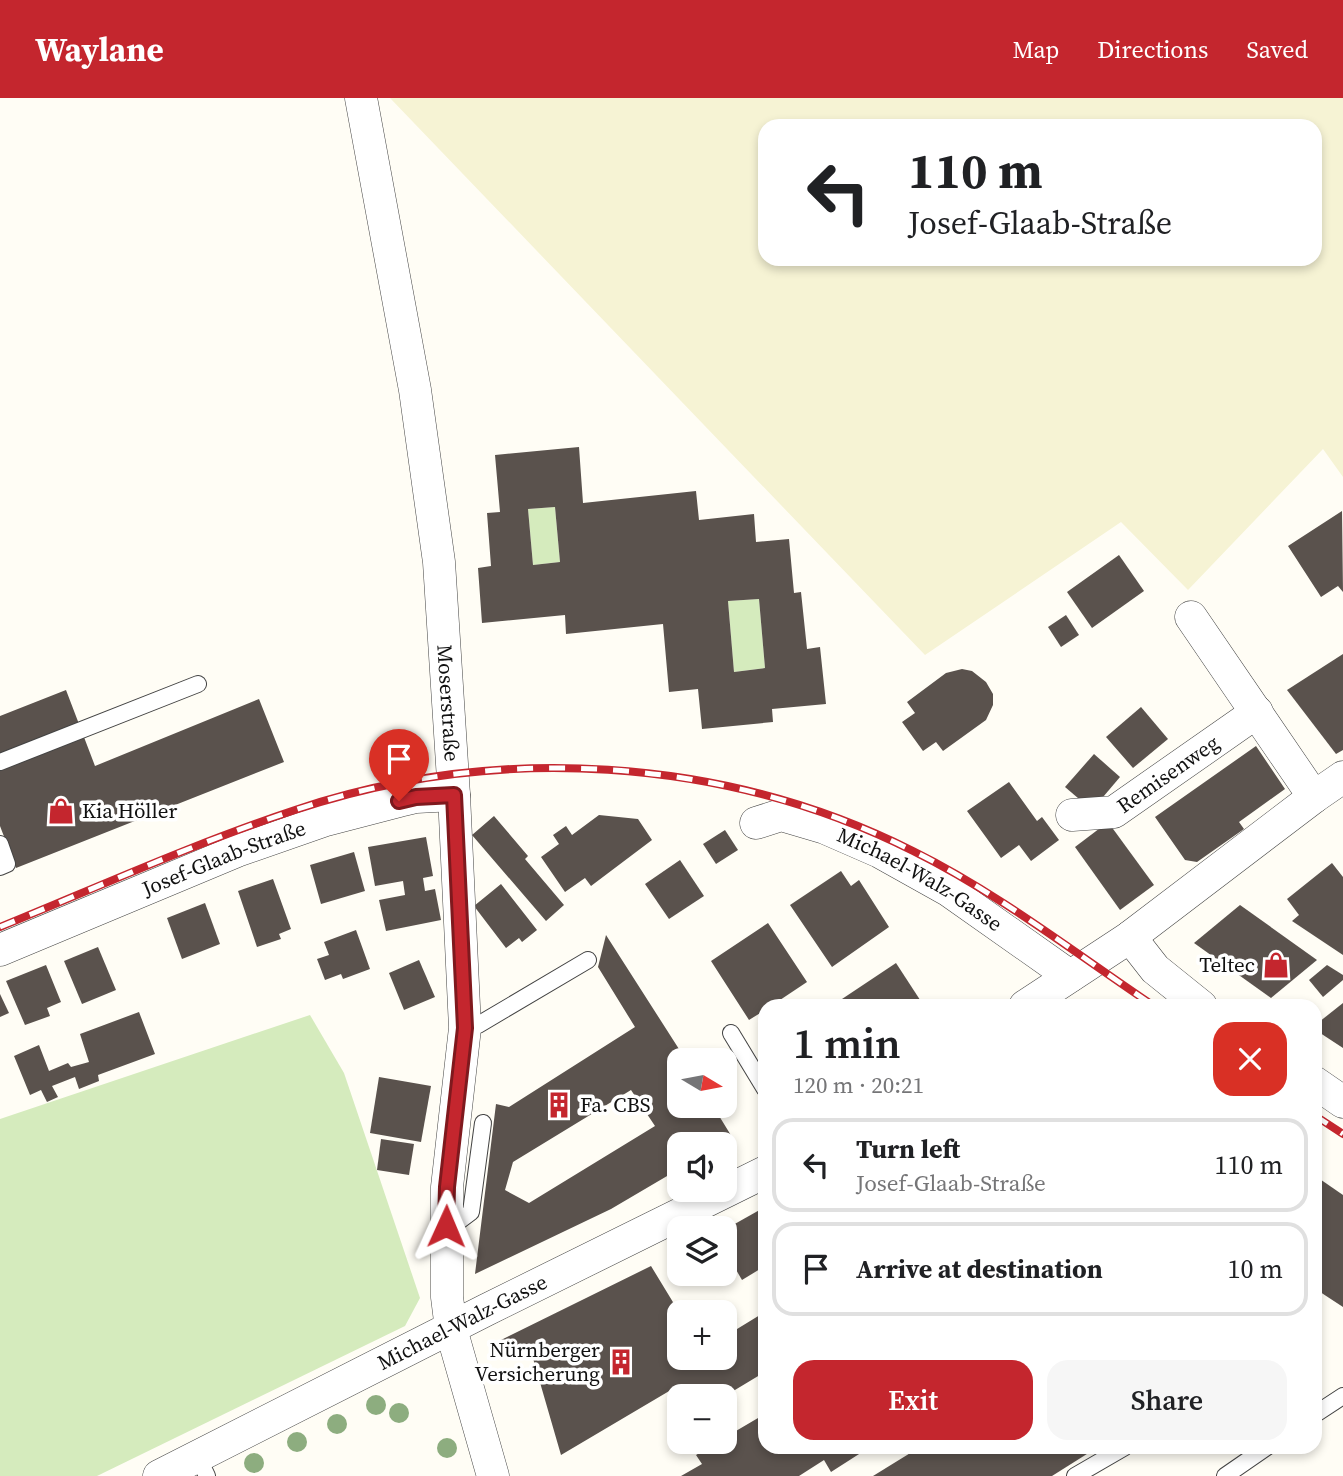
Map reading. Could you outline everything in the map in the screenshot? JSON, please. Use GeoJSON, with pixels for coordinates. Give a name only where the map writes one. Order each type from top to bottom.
{"type":"FeatureCollection","features":[{"type":"Feature","properties":{"kind":"street","name":"Moserstraße"},"geometry":{"type":"LineString","coordinates":[[361,98],[415,390],[439,562],[465,1028],[447,1187],[447,1297],[451,1329],[493,1476]]}},
{"type":"Feature","properties":{"kind":"street"},"geometry":{"type":"LineString","coordinates":[[1191,617],[1314,797]]}},
{"type":"Feature","properties":{"kind":"street","name":"Remisenweg"},"geometry":{"type":"LineString","coordinates":[[1072,815],[1114,812],[1257,712]]}},
{"type":"Feature","properties":{"kind":"street"},"geometry":{"type":"LineString","coordinates":[[1036,999],[1130,937],[1314,797],[1343,778]]}},
{"type":"Feature","properties":{"kind":"street","name":"Josef-Glaab-Straße"},"geometry":{"type":"LineString","coordinates":[[0,950],[262,842],[326,820],[416,797],[454,795]]}},
{"type":"Feature","properties":{"kind":"street","name":"Michael-Walz-Gasse"},"geometry":{"type":"LineString","coordinates":[[756,822],[781,815],[825,828],[880,852],[948,890],[1070,976]]}},
{"type":"Feature","properties":{"kind":"street"},"geometry":{"type":"LineString","coordinates":[[1130,937],[1155,969],[1192,999]]}},
{"type":"Feature","properties":{"kind":"street"},"geometry":{"type":"LineString","coordinates":[[1322,1088],[1343,1102]]}},
{"type":"Feature","properties":{"kind":"street","name":"Michael-Walz-Gasse"},"geometry":{"type":"LineString","coordinates":[[159,1476],[202,1466],[451,1329],[758,1176]]}},
{"type":"Feature","properties":{"kind":"lane"},"geometry":{"type":"LineString","coordinates":[[0,762],[198,684]]}},
{"type":"Feature","properties":{"kind":"lane"},"geometry":{"type":"LineString","coordinates":[[0,844],[7,864],[0,867]]}},
{"type":"Feature","properties":{"kind":"lane"},"geometry":{"type":"LineString","coordinates":[[465,1028],[478,1025],[587,960]]}},
{"type":"Feature","properties":{"kind":"lane"},"geometry":{"type":"LineString","coordinates":[[731,1033],[758,1077]]}},
{"type":"Feature","properties":{"kind":"lane"},"geometry":{"type":"LineString","coordinates":[[446,1226],[471,1212],[484,1123]]}},
{"type":"Feature","properties":{"kind":"lane"},"geometry":{"type":"LineString","coordinates":[[1322,1410],[1343,1396]]}},
{"type":"Feature","properties":{"kind":"lane"},"geometry":{"type":"LineString","coordinates":[[1075,1476],[1113,1454]]}},
{"type":"Feature","properties":{"kind":"lane"},"geometry":{"type":"LineString","coordinates":[[1225,1476],[1257,1454]]}},
{"type":"Feature","properties":{"kind":"shaded area"},"geometry":{"type":"Polygon","coordinates":[[[390,98],[1343,98],[1343,477],[1323,449],[1188,590],[1121,522],[925,655],[390,98]]]}},
{"type":"Feature","properties":{"kind":"green space"},"geometry":{"type":"Polygon","coordinates":[[[555,507],[560,562],[533,565],[528,509],[555,507]]]}},
{"type":"Feature","properties":{"kind":"green space"},"geometry":{"type":"Polygon","coordinates":[[[759,599],[765,668],[734,672],[728,601],[759,599]]]}},
{"type":"Feature","properties":{"kind":"green space"},"geometry":{"type":"Polygon","coordinates":[[[310,1015],[344,1073],[420,1298],[405,1326],[97,1476],[0,1476],[0,1119],[310,1015]]]}},
{"type":"Feature","properties":{"kind":"building"},"geometry":{"type":"Polygon","coordinates":[[[579,447],[583,503],[696,491],[699,520],[754,514],[756,542],[789,539],[794,593],[801,592],[807,649],[820,647],[826,704],[772,709],[773,722],[702,729],[698,689],[669,692],[663,624],[566,634],[565,615],[482,623],[478,568],[491,566],[487,513],[500,512],[495,455],[579,447]],[[555,507],[528,509],[533,565],[560,562],[555,507]],[[759,599],[728,601],[734,672],[765,668],[759,599]]]}},
{"type":"Feature","properties":{"kind":"building"},"geometry":{"type":"Polygon","coordinates":[[[1342,511],[1343,592],[1338,586],[1321,597],[1288,546],[1342,511]]]}},
{"type":"Feature","properties":{"kind":"building"},"geometry":{"type":"Polygon","coordinates":[[[1119,555],[1144,591],[1092,628],[1067,592],[1119,555]]]}},
{"type":"Feature","properties":{"kind":"building"},"geometry":{"type":"Polygon","coordinates":[[[1066,615],[1079,635],[1061,647],[1048,627],[1066,615]]]}},
{"type":"Feature","properties":{"kind":"building"},"geometry":{"type":"Polygon","coordinates":[[[1343,654],[1343,750],[1336,754],[1287,690],[1343,654]]]}},
{"type":"Feature","properties":{"kind":"building"},"geometry":{"type":"Polygon","coordinates":[[[962,669],[972,671],[986,682],[993,694],[993,705],[986,720],[943,751],[936,742],[923,751],[902,722],[915,713],[907,702],[946,673],[962,669]]]}},
{"type":"Feature","properties":{"kind":"building"},"geometry":{"type":"Polygon","coordinates":[[[66,690],[95,766],[259,699],[284,762],[16,868],[0,826],[0,716],[66,690]]]}},
{"type":"Feature","properties":{"kind":"building"},"geometry":{"type":"Polygon","coordinates":[[[1141,707],[1168,739],[1133,768],[1106,737],[1141,707]]]}},
{"type":"Feature","properties":{"kind":"building"},"geometry":{"type":"Polygon","coordinates":[[[1256,746],[1285,789],[1239,822],[1244,829],[1197,862],[1185,860],[1155,817],[1256,746]]]}},
{"type":"Feature","properties":{"kind":"building"},"geometry":{"type":"Polygon","coordinates":[[[1094,754],[1120,777],[1092,810],[1065,787],[1094,754]]]}},
{"type":"Feature","properties":{"kind":"building"},"geometry":{"type":"Polygon","coordinates":[[[1009,782],[1037,821],[1042,817],[1059,840],[1031,861],[1019,845],[1001,858],[967,811],[1009,782]]]}},
{"type":"Feature","properties":{"kind":"building"},"geometry":{"type":"Polygon","coordinates":[[[599,815],[638,819],[652,840],[591,886],[585,878],[565,892],[541,857],[559,844],[553,835],[566,826],[572,835],[599,815]]]}},
{"type":"Feature","properties":{"kind":"building"},"geometry":{"type":"Polygon","coordinates":[[[494,816],[528,856],[525,859],[564,905],[546,921],[472,835],[494,816]]]}},
{"type":"Feature","properties":{"kind":"building"},"geometry":{"type":"Polygon","coordinates":[[[1108,822],[1154,885],[1120,910],[1075,847],[1108,822]]]}},
{"type":"Feature","properties":{"kind":"building"},"geometry":{"type":"Polygon","coordinates":[[[725,830],[738,850],[716,864],[703,844],[725,830]]]}},
{"type":"Feature","properties":{"kind":"building"},"geometry":{"type":"Polygon","coordinates":[[[426,837],[433,876],[423,878],[425,891],[435,889],[441,920],[386,931],[379,900],[405,895],[403,881],[375,886],[368,847],[426,837]]]}},
{"type":"Feature","properties":{"kind":"building"},"geometry":{"type":"Polygon","coordinates":[[[354,852],[365,891],[321,904],[310,865],[354,852]]]}},
{"type":"Feature","properties":{"kind":"building"},"geometry":{"type":"Polygon","coordinates":[[[680,860],[704,896],[669,919],[645,884],[680,860]]]}},
{"type":"Feature","properties":{"kind":"building"},"geometry":{"type":"Polygon","coordinates":[[[1332,863],[1343,877],[1343,955],[1292,921],[1299,915],[1287,899],[1332,863]]]}},
{"type":"Feature","properties":{"kind":"building"},"geometry":{"type":"Polygon","coordinates":[[[841,871],[851,886],[859,880],[889,927],[832,967],[790,905],[841,871]]]}},
{"type":"Feature","properties":{"kind":"building"},"geometry":{"type":"Polygon","coordinates":[[[273,879],[291,929],[279,934],[281,939],[257,947],[238,891],[273,879]]]}},
{"type":"Feature","properties":{"kind":"building"},"geometry":{"type":"Polygon","coordinates":[[[501,884],[537,930],[522,942],[519,938],[506,948],[474,906],[501,884]]]}},
{"type":"Feature","properties":{"kind":"building"},"geometry":{"type":"Polygon","coordinates":[[[205,903],[220,944],[182,959],[167,918],[205,903]]]}},
{"type":"Feature","properties":{"kind":"building"},"geometry":{"type":"Polygon","coordinates":[[[1240,905],[1317,960],[1271,998],[1194,943],[1240,905]]]}},
{"type":"Feature","properties":{"kind":"building"},"geometry":{"type":"Polygon","coordinates":[[[768,923],[807,982],[782,999],[758,999],[758,1014],[749,1020],[711,961],[768,923]]]}},
{"type":"Feature","properties":{"kind":"building"},"geometry":{"type":"Polygon","coordinates":[[[356,930],[370,969],[343,979],[341,974],[325,980],[317,959],[329,955],[324,942],[356,930]]]}},
{"type":"Feature","properties":{"kind":"building","name":"Fa. CBS"},"geometry":{"type":"Polygon","coordinates":[[[606,935],[678,1048],[667,1048],[667,1118],[720,1118],[729,1132],[667,1132],[667,1176],[611,1209],[475,1274],[496,1104],[509,1107],[635,1027],[598,967],[606,935]],[[631,1090],[513,1162],[505,1190],[529,1203],[655,1126],[631,1090]]]}},
{"type":"Feature","properties":{"kind":"building"},"geometry":{"type":"Polygon","coordinates":[[[98,947],[116,990],[82,1004],[64,961],[98,947]]]}},
{"type":"Feature","properties":{"kind":"building"},"geometry":{"type":"Polygon","coordinates":[[[419,960],[435,997],[404,1010],[389,973],[419,960]]]}},
{"type":"Feature","properties":{"kind":"building"},"geometry":{"type":"Polygon","coordinates":[[[896,963],[919,999],[842,999],[896,963]]]}},
{"type":"Feature","properties":{"kind":"building"},"geometry":{"type":"Polygon","coordinates":[[[46,965],[61,1002],[47,1008],[50,1016],[25,1025],[6,981],[46,965]]]}},
{"type":"Feature","properties":{"kind":"building"},"geometry":{"type":"Polygon","coordinates":[[[1327,965],[1343,975],[1343,980],[1323,997],[1309,980],[1327,965]]]}},
{"type":"Feature","properties":{"kind":"building"},"geometry":{"type":"Polygon","coordinates":[[[0,994],[9,1013],[0,1017],[0,994]]]}},
{"type":"Feature","properties":{"kind":"building"},"geometry":{"type":"Polygon","coordinates":[[[1343,1003],[1343,1048],[1322,1034],[1322,1020],[1343,1003]]]}},
{"type":"Feature","properties":{"kind":"building"},"geometry":{"type":"Polygon","coordinates":[[[139,1012],[155,1054],[98,1075],[99,1081],[79,1089],[75,1077],[52,1086],[58,1097],[47,1102],[41,1090],[30,1095],[14,1056],[39,1045],[49,1071],[68,1063],[71,1067],[89,1062],[80,1034],[139,1012]]]}},
{"type":"Feature","properties":{"kind":"building"},"geometry":{"type":"Polygon","coordinates":[[[379,1077],[431,1086],[421,1142],[370,1133],[379,1077]]]}},
{"type":"Feature","properties":{"kind":"building"},"geometry":{"type":"Polygon","coordinates":[[[381,1139],[414,1144],[409,1175],[377,1170],[381,1139]]]}},
{"type":"Feature","properties":{"kind":"building"},"geometry":{"type":"Polygon","coordinates":[[[1322,1181],[1343,1195],[1343,1307],[1322,1293],[1322,1181]]]}},
{"type":"Feature","properties":{"kind":"building"},"geometry":{"type":"Polygon","coordinates":[[[758,1211],[758,1270],[742,1280],[737,1271],[737,1223],[758,1211]]]}},
{"type":"Feature","properties":{"kind":"building","name":"Nürnberger Versicherung"},"geometry":{"type":"Polygon","coordinates":[[[651,1266],[672,1300],[667,1300],[667,1370],[737,1370],[737,1329],[758,1316],[758,1376],[737,1389],[737,1384],[667,1384],[667,1392],[561,1455],[530,1348],[499,1341],[651,1266]]]}},
{"type":"Feature","properties":{"kind":"building"},"geometry":{"type":"Polygon","coordinates":[[[758,1418],[758,1454],[859,1454],[831,1472],[824,1460],[799,1476],[681,1476],[702,1464],[696,1455],[737,1454],[737,1430],[758,1418]]]}},
{"type":"Feature","properties":{"kind":"building"},"geometry":{"type":"Polygon","coordinates":[[[909,1454],[1087,1454],[1052,1476],[873,1476],[909,1454]]]}},
{"type":"Feature","properties":{"kind":"railway"},"geometry":{"type":"LineString","coordinates":[[0,927],[220,837],[295,810],[371,789],[449,775],[529,768],[608,770],[687,779],[765,795],[840,819],[913,851],[975,885],[1144,999]]}},
{"type":"Feature","properties":{"kind":"railway"},"geometry":{"type":"LineString","coordinates":[[1322,1120],[1343,1134]]}},
{"type":"Feature","properties":{"kind":"place","name":"Kia Höller"},"geometry":{"type":"Point","coordinates":[61,811]}},
{"type":"Feature","properties":{"kind":"place","name":"Teltec"},"geometry":{"type":"Point","coordinates":[1276,965]}},
{"type":"Feature","properties":{"kind":"place","name":"Fa. CBS"},"geometry":{"type":"Point","coordinates":[559,1105]}},
{"type":"Feature","properties":{"kind":"place","name":"Nürnberger Versicherung"},"geometry":{"type":"Point","coordinates":[621,1362]}},
{"type":"Feature","properties":{"kind":"route"},"geometry":{"type":"LineString","coordinates":[[399,801],[416,797],[454,795],[465,1028],[447,1187],[446,1226]]}}]}
